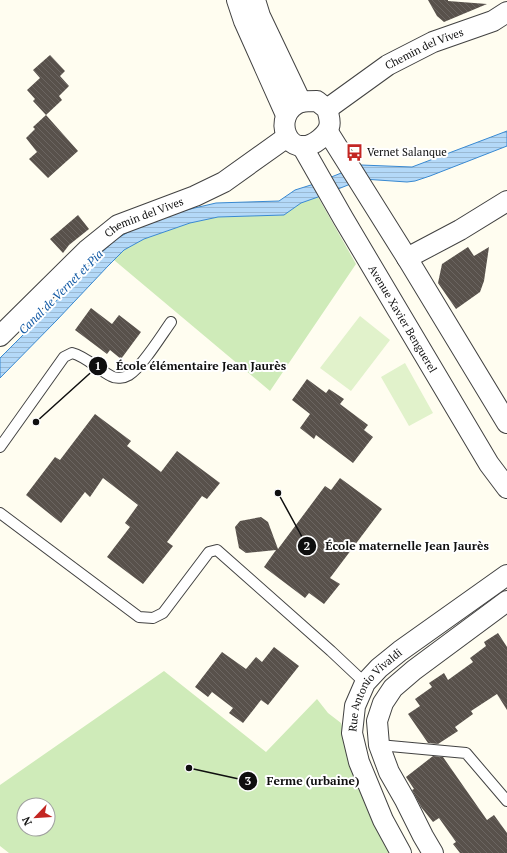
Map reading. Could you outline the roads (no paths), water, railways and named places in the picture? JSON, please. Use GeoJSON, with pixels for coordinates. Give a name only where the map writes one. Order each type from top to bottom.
{"type":"FeatureCollection","features":[{"type":"Feature","properties":{"kind":"street"},"geometry":{"type":"LineString","coordinates":[[237,0],[244,21],[286,114],[284,126],[294,142],[314,144],[333,140]]}},
{"type":"Feature","properties":{"kind":"street"},"geometry":{"type":"LineString","coordinates":[[255,0],[260,16],[302,102]]}},
{"type":"Feature","properties":{"kind":"street","name":"Chemin del Vives"},"geometry":{"type":"LineString","coordinates":[[328,109],[388,65],[433,42],[493,21],[507,12]]}},
{"type":"Feature","properties":{"kind":"street"},"geometry":{"type":"LineString","coordinates":[[286,114],[302,102],[317,101],[328,109],[333,140],[407,258],[507,423]]}},
{"type":"Feature","properties":{"kind":"street","name":"Chemin del Vives"},"geometry":{"type":"LineString","coordinates":[[0,336],[87,250],[118,225],[195,196],[224,182],[294,142]]}},
{"type":"Feature","properties":{"kind":"street","name":"Avenue Xavier Benguerel"},"geometry":{"type":"LineString","coordinates":[[294,142],[311,164],[489,464],[507,488]]}},
{"type":"Feature","properties":{"kind":"street"},"geometry":{"type":"LineString","coordinates":[[407,258],[460,230],[507,201]]}},
{"type":"Feature","properties":{"kind":"street","name":"Rue Antonio Vivaldi"},"geometry":{"type":"LineString","coordinates":[[401,853],[380,812],[359,762],[352,733],[355,706],[365,683],[378,668],[507,575]]}},
{"type":"Feature","properties":{"kind":"street","name":"Rue Antonio Vivaldi"},"geometry":{"type":"LineString","coordinates":[[433,853],[389,772],[379,745],[377,721],[383,703],[393,688],[414,670],[507,601]]}},
{"type":"Feature","properties":{"kind":"lane"},"geometry":{"type":"LineString","coordinates":[[0,447],[64,357],[72,353],[80,355],[112,377],[120,378],[128,375],[139,365],[171,322]]}},
{"type":"Feature","properties":{"kind":"lane"},"geometry":{"type":"LineString","coordinates":[[0,513],[139,617],[153,618],[163,613],[209,552],[217,550],[365,683]]}},
{"type":"Feature","properties":{"kind":"lane"},"geometry":{"type":"LineString","coordinates":[[379,745],[466,753],[507,801]]}},
{"type":"Feature","properties":{"kind":"water"},"geometry":{"type":"Polygon","coordinates":[[[507,131],[507,146],[415,181],[407,182],[363,179],[301,203],[284,215],[218,217],[190,223],[144,239],[124,250],[0,378],[0,358],[46,312],[98,256],[116,239],[139,226],[186,210],[216,203],[279,201],[295,190],[361,165],[412,167],[507,131]]]}},
{"type":"Feature","properties":{"kind":"place","name":"Vernet Salanque"},"geometry":{"type":"Point","coordinates":[354,152]}},
{"type":"Feature","properties":{"kind":"place","name":"École élémentaire Jean Jaurès"},"geometry":{"type":"Point","coordinates":[36,422]}},
{"type":"Feature","properties":{"kind":"place","name":"École maternelle Jean Jaurès"},"geometry":{"type":"Point","coordinates":[278,493]}},
{"type":"Feature","properties":{"kind":"place","name":"Ferme (urbaine)"},"geometry":{"type":"Point","coordinates":[189,768]}},
{"type":"Feature","properties":{"kind":"water label","name":"Canal de Vernet et Pia"},"geometry":{"type":"Point","coordinates":[61,292]}}]}
